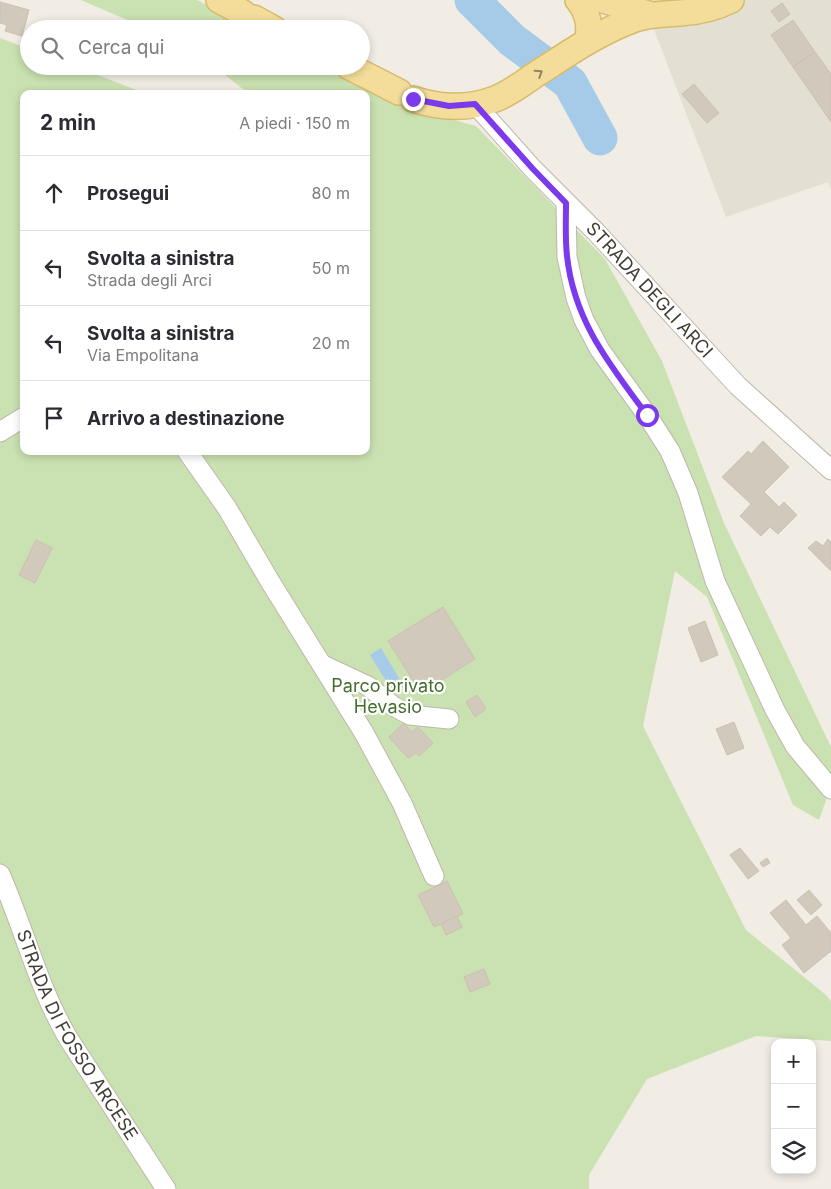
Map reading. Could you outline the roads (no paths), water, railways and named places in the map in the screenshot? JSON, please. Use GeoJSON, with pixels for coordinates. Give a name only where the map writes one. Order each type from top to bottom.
{"type":"FeatureCollection","features":[{"type":"Feature","properties":{"kind":"main road"},"geometry":{"type":"LineString","coordinates":[[219,0],[257,20]]}},
{"type":"Feature","properties":{"kind":"main road"},"geometry":{"type":"LineString","coordinates":[[578,0],[587,14],[589,29],[587,42]]}},
{"type":"Feature","properties":{"kind":"main road"},"geometry":{"type":"LineString","coordinates":[[603,0],[643,7],[693,12],[715,7],[731,0]]}},
{"type":"Feature","properties":{"kind":"main road"},"geometry":{"type":"LineString","coordinates":[[365,75],[406,96],[449,106],[486,101],[615,27],[643,7]]}},
{"type":"Feature","properties":{"kind":"street","name":"STRADA DEGLI ARCI"},"geometry":{"type":"LineString","coordinates":[[486,101],[533,169],[738,386],[831,470]]}},
{"type":"Feature","properties":{"kind":"street"},"geometry":{"type":"LineString","coordinates":[[566,203],[567,257],[576,298],[584,320],[600,350],[647,415],[670,452],[688,493],[715,580],[775,710],[795,746],[831,789]]}},
{"type":"Feature","properties":{"kind":"street"},"geometry":{"type":"LineString","coordinates":[[0,432],[20,420]]}},
{"type":"Feature","properties":{"kind":"street"},"geometry":{"type":"LineString","coordinates":[[190,455],[223,502],[386,771],[434,876]]}},
{"type":"Feature","properties":{"kind":"street"},"geometry":{"type":"LineString","coordinates":[[323,665],[368,686],[393,706],[410,715],[450,718]]}},
{"type":"Feature","properties":{"kind":"street","name":"STRADA DI FOSSO ARCESE"},"geometry":{"type":"LineString","coordinates":[[0,874],[56,1017],[166,1189]]}},
{"type":"Feature","properties":{"kind":"water"},"geometry":{"type":"Polygon","coordinates":[[[381,648],[405,688],[392,687],[388,684],[370,655],[381,648]]]}},
{"type":"Feature","properties":{"kind":"waterway"},"geometry":{"type":"LineString","coordinates":[[472,0],[512,40],[570,83],[600,138]]}},
{"type":"Feature","properties":{"kind":"park label","name":"Parco privato Hevasio"},"geometry":{"type":"Point","coordinates":[388,696]}}]}
